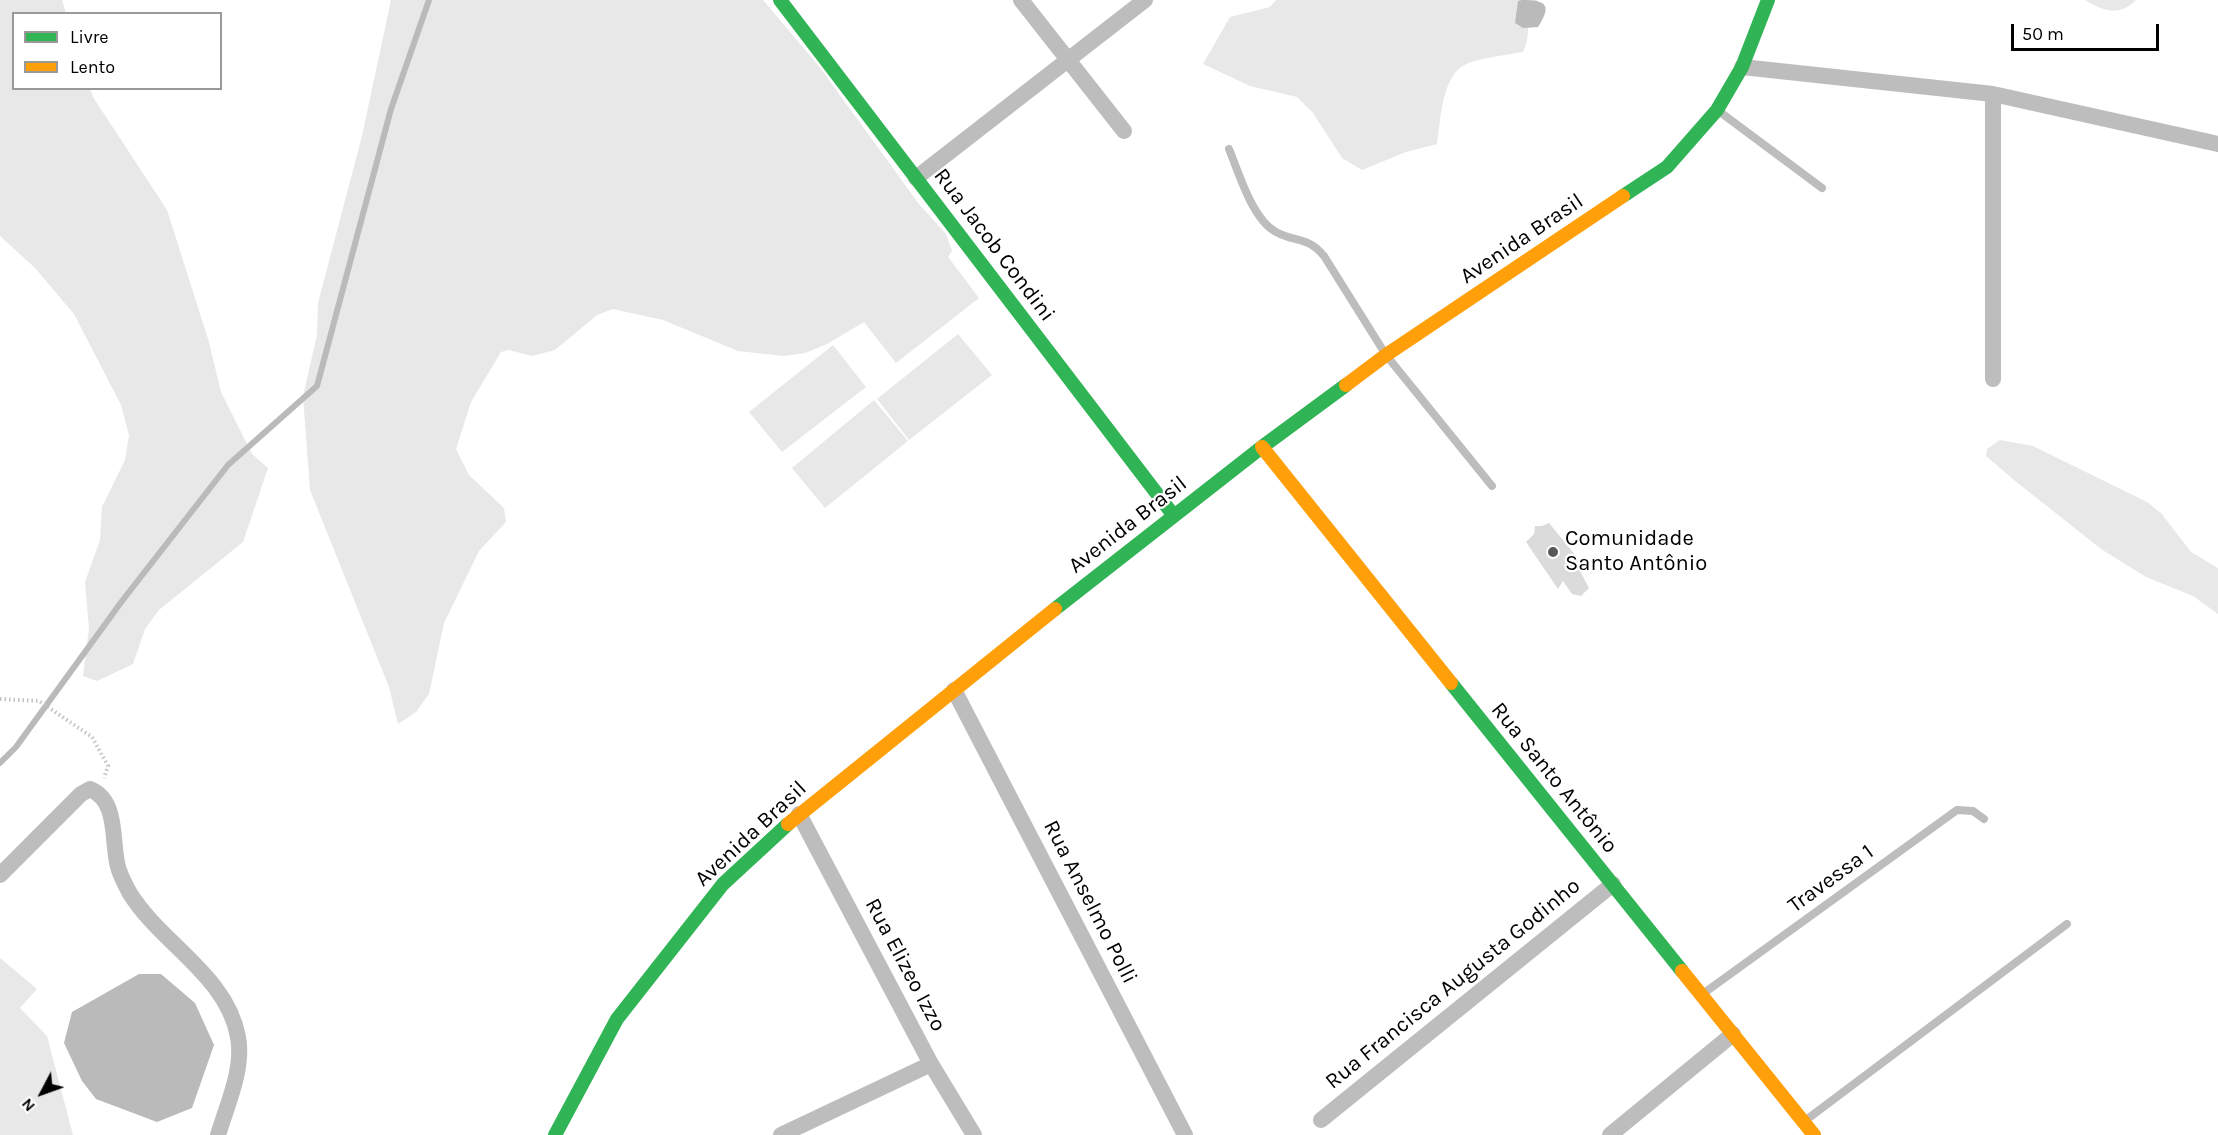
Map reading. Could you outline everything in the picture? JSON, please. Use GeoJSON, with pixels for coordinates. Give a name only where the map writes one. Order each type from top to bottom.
{"type":"FeatureCollection","features":[{"type":"Feature","properties":{"kind":"main road","name":"Rua Jacob Condini"},"geometry":{"type":"LineString","coordinates":[[780,0],[1174,516]]}},
{"type":"Feature","properties":{"kind":"main road","name":"Avenida Brasil"},"geometry":{"type":"LineString","coordinates":[[555,1135],[617,1019],[723,884],[799,814],[1262,447],[1386,355],[1667,167],[1718,110],[1742,68],[1768,0]]}},
{"type":"Feature","properties":{"kind":"main road","name":"Rua Santo Antônio"},"geometry":{"type":"LineString","coordinates":[[1262,447],[1814,1135]]}},
{"type":"Feature","properties":{"kind":"street"},"geometry":{"type":"LineString","coordinates":[[1021,0],[1124,131]]}},
{"type":"Feature","properties":{"kind":"street"},"geometry":{"type":"LineString","coordinates":[[916,178],[1145,0]]}},
{"type":"Feature","properties":{"kind":"street"},"geometry":{"type":"LineString","coordinates":[[1742,68],[1993,94],[2218,144]]}},
{"type":"Feature","properties":{"kind":"street"},"geometry":{"type":"LineString","coordinates":[[1993,94],[1993,379]]}},
{"type":"Feature","properties":{"kind":"street","name":"Rua Anselmo Polli"},"geometry":{"type":"LineString","coordinates":[[954,690],[1185,1135]]}},
{"type":"Feature","properties":{"kind":"street"},"geometry":{"type":"LineString","coordinates":[[0,875],[81,794],[90,789],[100,794],[107,802],[118,868],[130,892],[146,914],[201,970],[231,1013],[238,1036],[240,1058],[218,1135]]}},
{"type":"Feature","properties":{"kind":"street","name":"Rua Elizeo Izzo"},"geometry":{"type":"LineString","coordinates":[[799,814],[932,1064],[974,1135]]}},
{"type":"Feature","properties":{"kind":"street","name":"Rua Francisca Augusta Godinho"},"geometry":{"type":"LineString","coordinates":[[1321,1120],[1613,884]]}},
{"type":"Feature","properties":{"kind":"street"},"geometry":{"type":"LineString","coordinates":[[1610,1135],[1733,1034]]}},
{"type":"Feature","properties":{"kind":"street"},"geometry":{"type":"LineString","coordinates":[[781,1135],[932,1064]]}},
{"type":"Feature","properties":{"kind":"lane"},"geometry":{"type":"LineString","coordinates":[[1718,110],[1822,188]]}},
{"type":"Feature","properties":{"kind":"lane"},"geometry":{"type":"LineString","coordinates":[[1229,148],[1258,216],[1273,231],[1292,239],[1306,241],[1315,246],[1324,256],[1386,355],[1492,486]]}},
{"type":"Feature","properties":{"kind":"lane","name":"Travessa 1"},"geometry":{"type":"LineString","coordinates":[[1702,995],[1957,810],[1973,812],[1984,819]]}},
{"type":"Feature","properties":{"kind":"lane"},"geometry":{"type":"LineString","coordinates":[[1803,1122],[2067,924]]}},
{"type":"Feature","properties":{"kind":"path"},"geometry":{"type":"LineString","coordinates":[[0,699],[39,701],[92,736],[108,766],[100,794]]}},
{"type":"Feature","properties":{"kind":"shaded area"},"geometry":{"type":"Polygon","coordinates":[[[0,0],[62,0],[66,12],[12,12],[12,90],[90,90],[167,210],[209,342],[221,392],[252,454],[268,468],[243,542],[159,610],[145,629],[133,664],[97,681],[83,676],[89,628],[85,582],[100,540],[102,507],[125,460],[129,435],[121,405],[74,314],[35,268],[0,236],[0,0]]]}},
{"type":"Feature","properties":{"kind":"shaded area"},"geometry":{"type":"Polygon","coordinates":[[[391,0],[763,0],[818,65],[919,204],[946,234],[952,251],[948,257],[979,298],[896,363],[864,322],[827,344],[805,353],[784,356],[738,351],[663,320],[613,309],[597,315],[555,350],[532,356],[509,350],[501,352],[471,402],[456,449],[469,475],[504,508],[506,522],[479,551],[444,623],[429,694],[416,712],[398,724],[389,687],[310,490],[303,396],[317,335],[318,303],[362,136],[391,0]]]}},
{"type":"Feature","properties":{"kind":"shaded area"},"geometry":{"type":"Polygon","coordinates":[[[1276,0],[1538,0],[1530,13],[1523,52],[1471,62],[1461,67],[1454,75],[1444,97],[1437,144],[1406,152],[1362,170],[1342,158],[1313,113],[1297,97],[1250,86],[1203,64],[1230,17],[1270,7],[1276,0]]]}},
{"type":"Feature","properties":{"kind":"shaded area"},"geometry":{"type":"Polygon","coordinates":[[[2085,0],[2136,0],[2123,9],[2111,10],[2098,7],[2085,0]]]}},
{"type":"Feature","properties":{"kind":"shaded area"},"geometry":{"type":"Polygon","coordinates":[[[1518,1],[1541,2],[1546,8],[1538,27],[1523,28],[1515,23],[1518,1]]]}},
{"type":"Feature","properties":{"kind":"shaded area"},"geometry":{"type":"Polygon","coordinates":[[[958,334],[992,375],[909,440],[877,399],[958,334]]]}},
{"type":"Feature","properties":{"kind":"shaded area"},"geometry":{"type":"Polygon","coordinates":[[[833,345],[866,387],[782,452],[749,412],[833,345]]]}},
{"type":"Feature","properties":{"kind":"shaded area"},"geometry":{"type":"Polygon","coordinates":[[[874,400],[908,441],[825,508],[792,468],[874,400]]]}},
{"type":"Feature","properties":{"kind":"shaded area"},"geometry":{"type":"Polygon","coordinates":[[[2000,440],[2033,446],[2147,502],[2161,513],[2191,552],[2218,568],[2218,614],[2193,596],[2146,577],[2101,549],[2014,480],[1986,456],[1987,449],[2000,440]]]}},
{"type":"Feature","properties":{"kind":"shaded area"},"geometry":{"type":"Polygon","coordinates":[[[0,958],[37,989],[20,1008],[47,1036],[73,1135],[0,1135],[0,958]]]}},
{"type":"Feature","properties":{"kind":"shaded area"},"geometry":{"type":"Polygon","coordinates":[[[139,974],[161,974],[195,1003],[214,1045],[192,1108],[157,1122],[96,1099],[82,1081],[64,1043],[72,1012],[139,974]]]}},
{"type":"Feature","properties":{"kind":"building","name":"Comunidade Santo Antônio"},"geometry":{"type":"Polygon","coordinates":[[[1549,523],[1581,562],[1579,569],[1589,588],[1581,596],[1572,594],[1563,581],[1558,589],[1526,542],[1534,534],[1535,526],[1549,523]]]}},
{"type":"Feature","properties":{"kind":"waterway"},"geometry":{"type":"LineString","coordinates":[[0,763],[16,747],[122,601],[228,465],[317,386],[391,109],[429,0]]}},
{"type":"Feature","properties":{"kind":"traffic: fast"},"geometry":{"type":"LineString","coordinates":[[780,0],[1174,516]]}},
{"type":"Feature","properties":{"kind":"traffic: fast"},"geometry":{"type":"LineString","coordinates":[[1623,196],[1667,167],[1717,110],[1742,67],[1768,0]]}},
{"type":"Feature","properties":{"kind":"traffic: fast"},"geometry":{"type":"LineString","coordinates":[[1055,609],[1262,447],[1346,385]]}},
{"type":"Feature","properties":{"kind":"traffic: fast"},"geometry":{"type":"LineString","coordinates":[[1451,683],[1682,971]]}},
{"type":"Feature","properties":{"kind":"traffic: fast"},"geometry":{"type":"LineString","coordinates":[[555,1135],[617,1019],[723,884],[788,824]]}},
{"type":"Feature","properties":{"kind":"traffic: slow"},"geometry":{"type":"LineString","coordinates":[[1346,385],[1386,355],[1623,196]]}},
{"type":"Feature","properties":{"kind":"traffic: slow"},"geometry":{"type":"LineString","coordinates":[[1262,447],[1451,683]]}},
{"type":"Feature","properties":{"kind":"traffic: slow"},"geometry":{"type":"LineString","coordinates":[[788,824],[1055,609]]}},
{"type":"Feature","properties":{"kind":"traffic: slow"},"geometry":{"type":"LineString","coordinates":[[1682,971],[1814,1135]]}},
{"type":"Feature","properties":{"kind":"place","name":"Comunidade Santo Antônio"},"geometry":{"type":"Point","coordinates":[1553,552]}}]}
